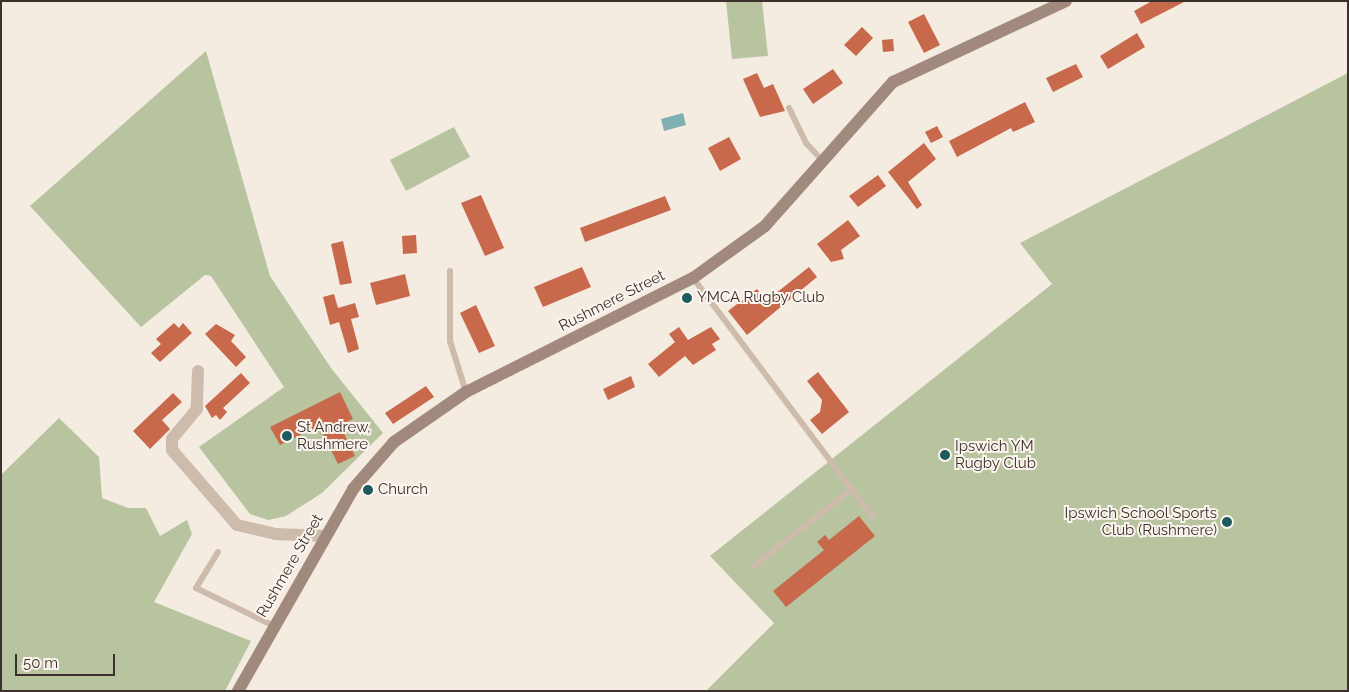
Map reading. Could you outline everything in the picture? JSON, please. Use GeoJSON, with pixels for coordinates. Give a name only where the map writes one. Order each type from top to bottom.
{"type":"FeatureCollection","features":[{"type":"Feature","properties":{"kind":"street","name":"Rushmere Street"},"geometry":{"type":"LineString","coordinates":[[238,691],[352,489],[394,442],[466,392],[693,278],[764,226],[893,82],[1066,1]]}},
{"type":"Feature","properties":{"kind":"street"},"geometry":{"type":"LineString","coordinates":[[198,371],[197,409],[172,438],[172,450],[237,525],[275,534],[326,536]]}},
{"type":"Feature","properties":{"kind":"lane"},"geometry":{"type":"LineString","coordinates":[[790,108],[806,144],[822,162]]}},
{"type":"Feature","properties":{"kind":"lane"},"geometry":{"type":"LineString","coordinates":[[450,271],[450,341],[466,392]]}},
{"type":"Feature","properties":{"kind":"lane"},"geometry":{"type":"LineString","coordinates":[[693,278],[872,516]]}},
{"type":"Feature","properties":{"kind":"lane"},"geometry":{"type":"LineString","coordinates":[[754,566],[852,489]]}},
{"type":"Feature","properties":{"kind":"lane"},"geometry":{"type":"LineString","coordinates":[[218,552],[196,588],[274,626]]}},
{"type":"Feature","properties":{"kind":"green space"},"geometry":{"type":"Polygon","coordinates":[[[726,1],[762,1],[768,56],[732,59],[726,1]]]}},
{"type":"Feature","properties":{"kind":"green space"},"geometry":{"type":"Polygon","coordinates":[[[206,51],[270,276],[331,368],[383,433],[322,493],[286,516],[268,520],[250,514],[199,447],[284,387],[211,276],[205,275],[141,327],[30,206],[206,51]]]}},
{"type":"Feature","properties":{"kind":"green space"},"geometry":{"type":"Polygon","coordinates":[[[1348,73],[1348,691],[706,691],[774,623],[710,556],[1052,284],[1020,243],[1348,73]]]}},
{"type":"Feature","properties":{"kind":"green space"},"geometry":{"type":"Polygon","coordinates":[[[454,127],[470,157],[406,191],[390,160],[454,127]]]}},
{"type":"Feature","properties":{"kind":"green space"},"geometry":{"type":"Polygon","coordinates":[[[59,418],[99,457],[102,498],[128,508],[146,508],[160,536],[187,520],[192,534],[154,602],[251,641],[225,691],[1,691],[1,475],[59,418]]]}},
{"type":"Feature","properties":{"kind":"water"},"geometry":{"type":"Polygon","coordinates":[[[683,113],[686,125],[664,131],[661,119],[683,113]]]}},
{"type":"Feature","properties":{"kind":"building"},"geometry":{"type":"Polygon","coordinates":[[[1152,1],[1186,1],[1141,24],[1134,11],[1152,1]]]}},
{"type":"Feature","properties":{"kind":"building"},"geometry":{"type":"Polygon","coordinates":[[[924,14],[940,45],[924,53],[908,22],[924,14]]]}},
{"type":"Feature","properties":{"kind":"building"},"geometry":{"type":"Polygon","coordinates":[[[862,27],[873,38],[856,56],[844,45],[862,27]]]}},
{"type":"Feature","properties":{"kind":"building"},"geometry":{"type":"Polygon","coordinates":[[[1137,33],[1145,47],[1108,69],[1100,56],[1137,33]]]}},
{"type":"Feature","properties":{"kind":"building"},"geometry":{"type":"Polygon","coordinates":[[[893,39],[894,51],[883,52],[882,40],[893,39]]]}},
{"type":"Feature","properties":{"kind":"building"},"geometry":{"type":"Polygon","coordinates":[[[1076,64],[1083,77],[1053,92],[1046,78],[1076,64]]]}},
{"type":"Feature","properties":{"kind":"building"},"geometry":{"type":"Polygon","coordinates":[[[833,69],[843,83],[813,104],[803,89],[833,69]]]}},
{"type":"Feature","properties":{"kind":"building"},"geometry":{"type":"Polygon","coordinates":[[[757,73],[764,88],[773,84],[785,111],[760,117],[743,79],[757,73]]]}},
{"type":"Feature","properties":{"kind":"building"},"geometry":{"type":"Polygon","coordinates":[[[1025,102],[1035,122],[1013,132],[1011,128],[957,157],[949,141],[1025,102]]]}},
{"type":"Feature","properties":{"kind":"building"},"geometry":{"type":"Polygon","coordinates":[[[937,126],[943,137],[931,143],[925,132],[937,126]]]}},
{"type":"Feature","properties":{"kind":"building"},"geometry":{"type":"Polygon","coordinates":[[[729,137],[741,159],[720,171],[708,148],[729,137]]]}},
{"type":"Feature","properties":{"kind":"building"},"geometry":{"type":"Polygon","coordinates":[[[924,143],[936,159],[908,182],[922,205],[917,209],[888,172],[924,143]]]}},
{"type":"Feature","properties":{"kind":"building"},"geometry":{"type":"Polygon","coordinates":[[[878,175],[886,186],[858,207],[849,196],[878,175]]]}},
{"type":"Feature","properties":{"kind":"building"},"geometry":{"type":"Polygon","coordinates":[[[481,195],[504,248],[485,256],[461,203],[481,195]]]}},
{"type":"Feature","properties":{"kind":"building"},"geometry":{"type":"Polygon","coordinates":[[[665,196],[671,210],[585,242],[580,228],[665,196]]]}},
{"type":"Feature","properties":{"kind":"building"},"geometry":{"type":"Polygon","coordinates":[[[848,220],[860,236],[841,250],[844,259],[831,262],[817,244],[848,220]]]}},
{"type":"Feature","properties":{"kind":"building"},"geometry":{"type":"Polygon","coordinates":[[[416,235],[417,253],[403,254],[402,236],[416,235]]]}},
{"type":"Feature","properties":{"kind":"building"},"geometry":{"type":"Polygon","coordinates":[[[343,241],[352,283],[340,285],[331,244],[343,241]]]}},
{"type":"Feature","properties":{"kind":"building"},"geometry":{"type":"Polygon","coordinates":[[[582,267],[591,287],[543,307],[534,287],[582,267]]]}},
{"type":"Feature","properties":{"kind":"building"},"geometry":{"type":"Polygon","coordinates":[[[809,267],[817,277],[747,335],[728,311],[757,289],[766,301],[809,267]]]}},
{"type":"Feature","properties":{"kind":"building"},"geometry":{"type":"Polygon","coordinates":[[[405,274],[410,296],[376,305],[370,283],[405,274]]]}},
{"type":"Feature","properties":{"kind":"building"},"geometry":{"type":"Polygon","coordinates":[[[334,294],[338,308],[355,303],[359,317],[351,319],[359,349],[348,353],[339,322],[330,325],[323,297],[334,294]]]}},
{"type":"Feature","properties":{"kind":"building"},"geometry":{"type":"Polygon","coordinates":[[[476,305],[495,346],[479,353],[460,313],[476,305]]]}},
{"type":"Feature","properties":{"kind":"building"},"geometry":{"type":"Polygon","coordinates":[[[174,323],[179,328],[183,323],[192,333],[160,362],[151,353],[161,344],[156,339],[174,323]]]}},
{"type":"Feature","properties":{"kind":"building"},"geometry":{"type":"Polygon","coordinates":[[[216,324],[235,335],[231,341],[246,357],[236,367],[205,334],[216,324]]]}},
{"type":"Feature","properties":{"kind":"building"},"geometry":{"type":"Polygon","coordinates":[[[679,327],[688,340],[711,327],[720,339],[712,344],[716,350],[693,365],[685,356],[659,377],[648,364],[675,342],[669,334],[679,327]]]}},
{"type":"Feature","properties":{"kind":"building"},"geometry":{"type":"Polygon","coordinates":[[[818,372],[849,412],[822,434],[810,420],[820,412],[822,400],[807,381],[818,372]]]}},
{"type":"Feature","properties":{"kind":"building"},"geometry":{"type":"Polygon","coordinates":[[[241,373],[250,383],[223,408],[227,412],[220,420],[216,415],[212,418],[205,406],[241,373]]]}},
{"type":"Feature","properties":{"kind":"building"},"geometry":{"type":"Polygon","coordinates":[[[631,376],[635,387],[608,400],[603,389],[631,376]]]}},
{"type":"Feature","properties":{"kind":"building"},"geometry":{"type":"Polygon","coordinates":[[[426,386],[434,397],[393,424],[385,413],[426,386]]]}},
{"type":"Feature","properties":{"kind":"building","name":"St Andrew, Rushmere"},"geometry":{"type":"Polygon","coordinates":[[[340,392],[353,419],[340,425],[355,456],[338,464],[319,426],[280,445],[270,427],[340,392]]]}},
{"type":"Feature","properties":{"kind":"building"},"geometry":{"type":"Polygon","coordinates":[[[173,393],[182,402],[162,420],[170,429],[150,449],[133,431],[173,393]]]}},
{"type":"Feature","properties":{"kind":"building"},"geometry":{"type":"Polygon","coordinates":[[[859,516],[875,536],[786,607],[773,591],[824,550],[817,542],[825,535],[829,540],[859,516]]]}},
{"type":"Feature","properties":{"kind":"place","name":"YMCA Rugby Club"},"geometry":{"type":"Point","coordinates":[687,298]}},
{"type":"Feature","properties":{"kind":"place","name":"St Andrew, Rushmere"},"geometry":{"type":"Point","coordinates":[287,436]}},
{"type":"Feature","properties":{"kind":"place","name":"Ipswich YM Rugby Club"},"geometry":{"type":"Point","coordinates":[945,455]}},
{"type":"Feature","properties":{"kind":"place","name":"Church"},"geometry":{"type":"Point","coordinates":[368,490]}},
{"type":"Feature","properties":{"kind":"place","name":"Ipswich School Sports Club (Rushmere)"},"geometry":{"type":"Point","coordinates":[1227,522]}}]}
